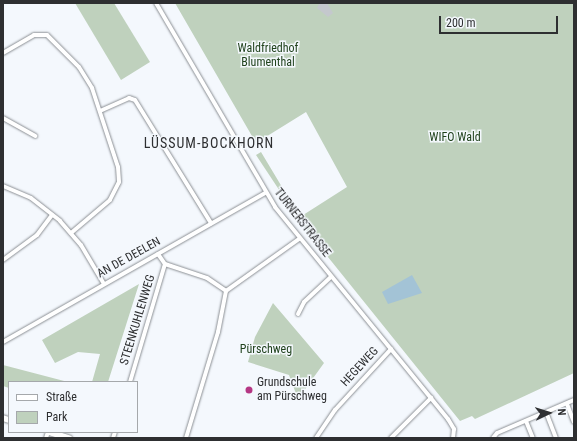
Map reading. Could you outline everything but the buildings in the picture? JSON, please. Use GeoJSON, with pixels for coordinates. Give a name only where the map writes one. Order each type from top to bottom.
{"type":"FeatureCollection","features":[{"type":"Feature","properties":{"kind":"main road"},"geometry":{"type":"LineString","coordinates":[[52,433],[69,438]]}},
{"type":"Feature","properties":{"kind":"street","name":"TURNERSTRASSE"},"geometry":{"type":"LineString","coordinates":[[156,3],[265,193],[299,239],[431,398],[454,429],[453,438]]}},
{"type":"Feature","properties":{"kind":"street"},"geometry":{"type":"LineString","coordinates":[[3,53],[34,35],[50,37],[85,74],[100,111],[118,167],[118,186],[110,200],[71,233]]}},
{"type":"Feature","properties":{"kind":"street"},"geometry":{"type":"LineString","coordinates":[[100,111],[129,98],[135,100],[211,223]]}},
{"type":"Feature","properties":{"kind":"street"},"geometry":{"type":"LineString","coordinates":[[3,118],[35,136]]}},
{"type":"Feature","properties":{"kind":"street"},"geometry":{"type":"LineString","coordinates":[[3,186],[31,198],[71,233],[104,284]]}},
{"type":"Feature","properties":{"kind":"street","name":"AN DE DEELEN"},"geometry":{"type":"LineString","coordinates":[[3,342],[265,193]]}},
{"type":"Feature","properties":{"kind":"street"},"geometry":{"type":"LineString","coordinates":[[3,260],[37,235],[52,215]]}},
{"type":"Feature","properties":{"kind":"street"},"geometry":{"type":"LineString","coordinates":[[186,438],[226,291],[299,239]]}},
{"type":"Feature","properties":{"kind":"street"},"geometry":{"type":"LineString","coordinates":[[158,254],[165,264],[207,278],[226,291]]}},
{"type":"Feature","properties":{"kind":"street","name":"STEENKUHLENWEG"},"geometry":{"type":"LineString","coordinates":[[130,381],[165,264]]}},
{"type":"Feature","properties":{"kind":"street"},"geometry":{"type":"LineString","coordinates":[[298,314],[304,302],[332,277]]}},
{"type":"Feature","properties":{"kind":"street","name":"HEGEWEG"},"geometry":{"type":"LineString","coordinates":[[316,438],[335,410],[391,349]]}},
{"type":"Feature","properties":{"kind":"street"},"geometry":{"type":"LineString","coordinates":[[391,438],[431,398]]}},
{"type":"Feature","properties":{"kind":"street"},"geometry":{"type":"LineString","coordinates":[[493,438],[497,432],[574,400]]}},
{"type":"Feature","properties":{"kind":"street"},"geometry":{"type":"LineString","coordinates":[[567,404],[574,422]]}},
{"type":"Feature","properties":{"kind":"street"},"geometry":{"type":"LineString","coordinates":[[546,412],[556,438]]}},
{"type":"Feature","properties":{"kind":"street"},"geometry":{"type":"LineString","coordinates":[[526,421],[533,438]]}},
{"type":"Feature","properties":{"kind":"green space"},"geometry":{"type":"Polygon","coordinates":[[[75,3],[114,3],[150,62],[121,80],[75,3]]]}},
{"type":"Feature","properties":{"kind":"green space","name":"WIFO Wald"},"geometry":{"type":"Polygon","coordinates":[[[175,3],[574,3],[574,373],[475,419],[472,416],[460,421],[303,226],[256,155],[261,152],[300,217],[347,187],[306,112],[256,143],[175,3]]]}},
{"type":"Feature","properties":{"kind":"green space"},"geometry":{"type":"Polygon","coordinates":[[[139,284],[108,381],[92,381],[100,354],[78,352],[55,363],[42,340],[139,284]]]}},
{"type":"Feature","properties":{"kind":"green space","name":"Pürschweg"},"geometry":{"type":"Polygon","coordinates":[[[273,303],[324,363],[298,399],[289,375],[248,362],[255,337],[273,303]]]}},
{"type":"Feature","properties":{"kind":"green space"},"geometry":{"type":"Polygon","coordinates":[[[3,365],[64,381],[8,381],[8,388],[3,386],[3,365]]]}},
{"type":"Feature","properties":{"kind":"water"},"geometry":{"type":"Polygon","coordinates":[[[412,275],[422,293],[388,304],[382,292],[412,275]]]}},
{"type":"Feature","properties":{"kind":"place","name":"Grundschule am Pürschweg"},"geometry":{"type":"Point","coordinates":[249,390]}},
{"type":"Feature","properties":{"kind":"district","name":"LÜSSUM-BOCKHORN"},"geometry":{"type":"Point","coordinates":[209,143]}},
{"type":"Feature","properties":{"kind":"park label","name":"Waldfriedhof Blumenthal"},"geometry":{"type":"Point","coordinates":[268,56]}}]}
